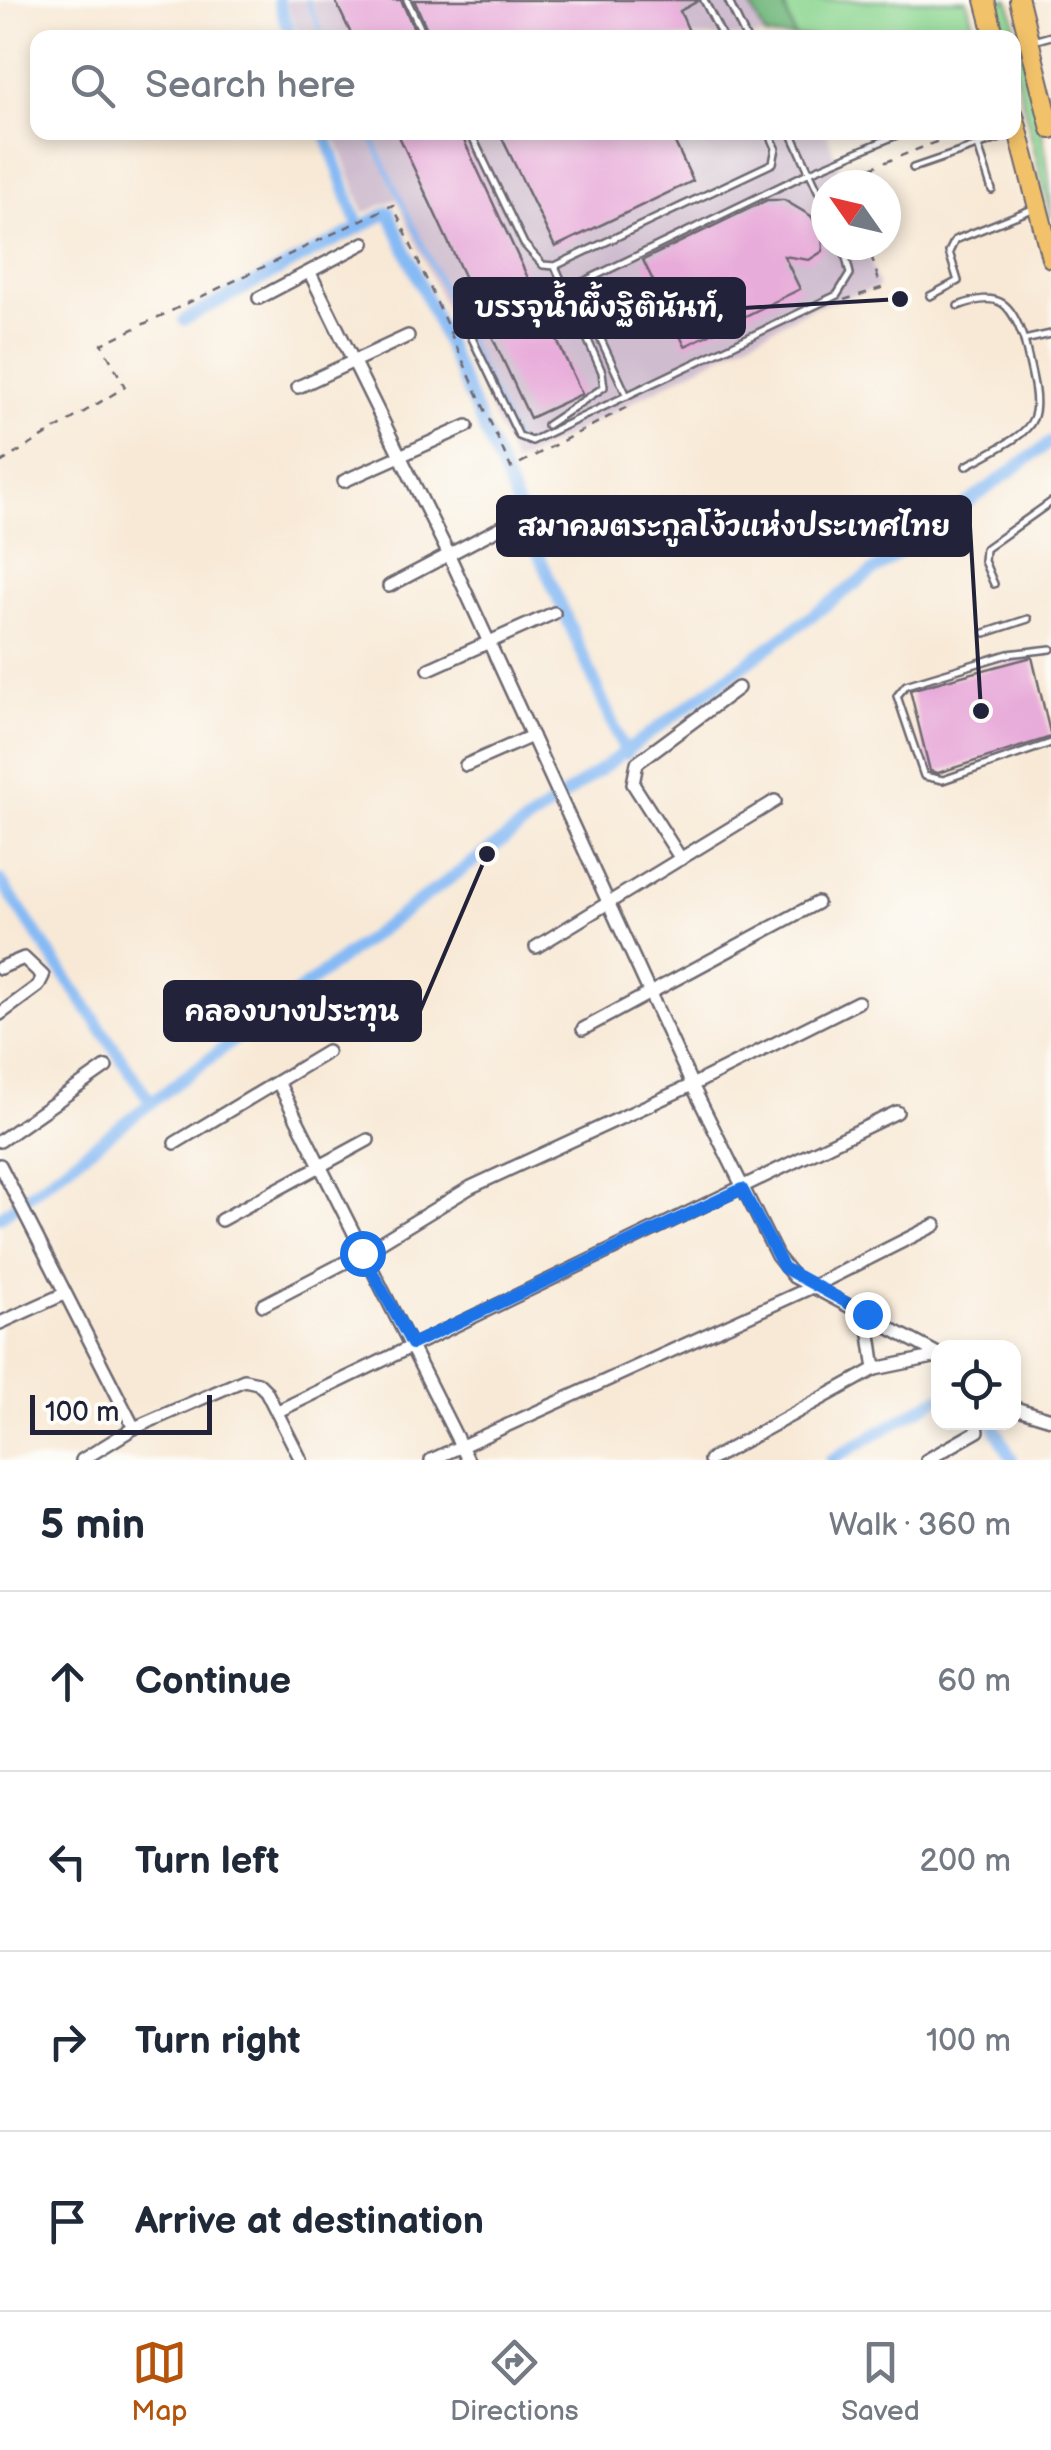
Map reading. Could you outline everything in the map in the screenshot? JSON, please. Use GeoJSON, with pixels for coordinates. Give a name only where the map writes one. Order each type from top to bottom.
{"type":"FeatureCollection","features":[{"type":"Feature","properties":{"kind":"main road"},"geometry":{"type":"LineString","coordinates":[[986,0],[992,30]]}},
{"type":"Feature","properties":{"kind":"main road"},"geometry":{"type":"LineString","coordinates":[[1019,0],[1048,100],[1051,128]]}},
{"type":"Feature","properties":{"kind":"main road"},"geometry":{"type":"LineString","coordinates":[[1020,140],[1051,258]]}},
{"type":"Feature","properties":{"kind":"street"},"geometry":{"type":"LineString","coordinates":[[259,298],[364,243]]}},
{"type":"Feature","properties":{"kind":"street"},"geometry":{"type":"LineString","coordinates":[[310,273],[448,552],[576,824],[692,1085],[784,1268],[812,1288],[931,1351]]}},
{"type":"Feature","properties":{"kind":"street"},"geometry":{"type":"LineString","coordinates":[[298,388],[408,336]]}},
{"type":"Feature","properties":{"kind":"street"},"geometry":{"type":"LineString","coordinates":[[344,481],[467,426]]}},
{"type":"Feature","properties":{"kind":"street"},"geometry":{"type":"LineString","coordinates":[[389,586],[509,522]]}},
{"type":"Feature","properties":{"kind":"street"},"geometry":{"type":"LineString","coordinates":[[430,669],[554,612]]}},
{"type":"Feature","properties":{"kind":"street"},"geometry":{"type":"LineString","coordinates":[[681,859],[633,784],[632,774],[637,763],[738,688]]}},
{"type":"Feature","properties":{"kind":"street"},"geometry":{"type":"LineString","coordinates":[[466,765],[532,736]]}},
{"type":"Feature","properties":{"kind":"street"},"geometry":{"type":"LineString","coordinates":[[536,947],[775,801]]}},
{"type":"Feature","properties":{"kind":"street"},"geometry":{"type":"LineString","coordinates":[[583,1028],[817,904]]}},
{"type":"Feature","properties":{"kind":"street"},"geometry":{"type":"LineString","coordinates":[[0,968],[24,958],[44,976],[38,986],[0,1014]]}},
{"type":"Feature","properties":{"kind":"street"},"geometry":{"type":"LineString","coordinates":[[263,1305],[362,1253],[471,1187],[692,1085],[858,1002]]}},
{"type":"Feature","properties":{"kind":"street"},"geometry":{"type":"LineString","coordinates":[[175,1143],[327,1052]]}},
{"type":"Feature","properties":{"kind":"street"},"geometry":{"type":"LineString","coordinates":[[0,1141],[106,1067]]}},
{"type":"Feature","properties":{"kind":"street"},"geometry":{"type":"LineString","coordinates":[[278,1082],[468,1460]]}},
{"type":"Feature","properties":{"kind":"street"},"geometry":{"type":"LineString","coordinates":[[278,1411],[897,1112]]}},
{"type":"Feature","properties":{"kind":"street"},"geometry":{"type":"LineString","coordinates":[[222,1220],[368,1140]]}},
{"type":"Feature","properties":{"kind":"street"},"geometry":{"type":"LineString","coordinates":[[0,1165],[134,1428]]}},
{"type":"Feature","properties":{"kind":"street"},"geometry":{"type":"LineString","coordinates":[[431,1460],[812,1288],[935,1225]]}},
{"type":"Feature","properties":{"kind":"street"},"geometry":{"type":"LineString","coordinates":[[0,1323],[64,1294]]}},
{"type":"Feature","properties":{"kind":"street"},"geometry":{"type":"LineString","coordinates":[[867,1314],[875,1370]]}},
{"type":"Feature","properties":{"kind":"street"},"geometry":{"type":"LineString","coordinates":[[710,1460],[875,1370],[931,1357]]}},
{"type":"Feature","properties":{"kind":"street"},"geometry":{"type":"LineString","coordinates":[[82,1460],[134,1428],[244,1380],[258,1383],[278,1411],[301,1460]]}},
{"type":"Feature","properties":{"kind":"street"},"geometry":{"type":"LineString","coordinates":[[1021,1410],[1051,1418]]}},
{"type":"Feature","properties":{"kind":"street"},"geometry":{"type":"LineString","coordinates":[[927,1460],[978,1431]]}},
{"type":"Feature","properties":{"kind":"lane"},"geometry":{"type":"LineString","coordinates":[[407,0],[421,30]]}},
{"type":"Feature","properties":{"kind":"lane"},"geometry":{"type":"LineString","coordinates":[[704,0],[719,30]]}},
{"type":"Feature","properties":{"kind":"lane"},"geometry":{"type":"LineString","coordinates":[[728,0],[742,30]]}},
{"type":"Feature","properties":{"kind":"lane"},"geometry":{"type":"LineString","coordinates":[[1030,42],[1051,36]]}},
{"type":"Feature","properties":{"kind":"lane"},"geometry":{"type":"LineString","coordinates":[[474,140],[524,244],[543,265],[554,266],[773,163],[776,148],[772,140]]}},
{"type":"Feature","properties":{"kind":"lane"},"geometry":{"type":"LineString","coordinates":[[795,140],[810,172]]}},
{"type":"Feature","properties":{"kind":"lane"},"geometry":{"type":"LineString","coordinates":[[628,396],[580,294],[583,282],[810,172],[885,140]]}},
{"type":"Feature","properties":{"kind":"lane"},"geometry":{"type":"LineString","coordinates":[[913,168],[988,140]]}},
{"type":"Feature","properties":{"kind":"lane"},"geometry":{"type":"LineString","coordinates":[[978,146],[992,190]]}},
{"type":"Feature","properties":{"kind":"lane"},"geometry":{"type":"LineString","coordinates":[[930,296],[958,281],[950,252],[955,240],[1038,207]]}},
{"type":"Feature","properties":{"kind":"lane"},"geometry":{"type":"LineString","coordinates":[[457,308],[522,440],[532,441],[837,295],[850,274],[847,260]]}},
{"type":"Feature","properties":{"kind":"lane"},"geometry":{"type":"LineString","coordinates":[[547,424],[604,387],[602,372],[554,266]]}},
{"type":"Feature","properties":{"kind":"lane"},"geometry":{"type":"LineString","coordinates":[[958,306],[985,296],[995,298],[1017,320],[1039,407],[1036,419],[1016,439],[966,466]]}},
{"type":"Feature","properties":{"kind":"lane"},"geometry":{"type":"LineString","coordinates":[[1024,340],[1051,334]]}},
{"type":"Feature","properties":{"kind":"lane"},"geometry":{"type":"LineString","coordinates":[[994,584],[984,561],[985,549],[1051,502]]}},
{"type":"Feature","properties":{"kind":"lane"},"geometry":{"type":"LineString","coordinates":[[985,633],[1028,620]]}},
{"type":"Feature","properties":{"kind":"lane"},"geometry":{"type":"LineString","coordinates":[[1051,649],[1024,650],[972,664],[906,685],[897,696],[924,776],[930,780],[943,780],[1051,743]]}},
{"type":"Feature","properties":{"kind":"path"},"geometry":{"type":"LineString","coordinates":[[866,170],[941,140]]}},
{"type":"Feature","properties":{"kind":"path"},"geometry":{"type":"LineString","coordinates":[[0,463],[125,387],[102,344],[392,206],[511,468],[645,397]]}},
{"type":"Feature","properties":{"kind":"path"},"geometry":{"type":"LineString","coordinates":[[828,305],[881,288],[873,260]]}},
{"type":"Feature","properties":{"kind":"shaded area"},"geometry":{"type":"Polygon","coordinates":[[[285,0],[748,0],[763,30],[296,30],[285,0]]]}},
{"type":"Feature","properties":{"kind":"shaded area"},"geometry":{"type":"Polygon","coordinates":[[[337,140],[829,140],[840,170],[811,170],[811,260],[870,260],[879,287],[811,308],[514,464],[397,199],[364,213],[337,140]]]}},
{"type":"Feature","properties":{"kind":"green space"},"geometry":{"type":"Polygon","coordinates":[[[748,0],[782,0],[793,30],[763,30],[748,0]]]}},
{"type":"Feature","properties":{"kind":"green space"},"geometry":{"type":"Polygon","coordinates":[[[782,0],[967,0],[974,30],[793,30],[782,0]]]}},
{"type":"Feature","properties":{"kind":"green space"},"geometry":{"type":"Polygon","coordinates":[[[998,0],[1009,0],[1017,30],[1005,30],[998,0]]]}},
{"type":"Feature","properties":{"kind":"green space"},"geometry":{"type":"Polygon","coordinates":[[[1021,46],[1047,162],[1051,218],[1021,94],[1021,46]]]}},
{"type":"Feature","properties":{"kind":"building"},"geometry":{"type":"Polygon","coordinates":[[[335,0],[401,0],[414,30],[349,30],[335,0]]]}},
{"type":"Feature","properties":{"kind":"building"},"geometry":{"type":"Polygon","coordinates":[[[414,0],[698,0],[680,11],[688,30],[427,30],[414,0]]]}},
{"type":"Feature","properties":{"kind":"building"},"geometry":{"type":"Polygon","coordinates":[[[401,140],[464,140],[582,394],[530,418],[401,140]]]}},
{"type":"Feature","properties":{"kind":"building"},"geometry":{"type":"Polygon","coordinates":[[[503,140],[674,140],[693,181],[555,247],[503,140]]]}},
{"type":"Feature","properties":{"kind":"building"},"geometry":{"type":"Polygon","coordinates":[[[767,200],[784,200],[811,216],[811,259],[784,256],[800,289],[685,346],[643,260],[767,200]]]}},
{"type":"Feature","properties":{"kind":"building"},"geometry":{"type":"Polygon","coordinates":[[[1032,657],[1051,737],[938,773],[930,771],[910,690],[1032,657]]]}},
{"type":"Feature","properties":{"kind":"waterway"},"geometry":{"type":"LineString","coordinates":[[278,0],[288,30]]}},
{"type":"Feature","properties":{"kind":"waterway"},"geometry":{"type":"LineString","coordinates":[[307,0],[320,30]]}},
{"type":"Feature","properties":{"kind":"waterway"},"geometry":{"type":"LineString","coordinates":[[328,140],[359,228]]}},
{"type":"Feature","properties":{"kind":"waterway"},"geometry":{"type":"LineString","coordinates":[[373,140],[517,444]]}},
{"type":"Feature","properties":{"kind":"waterway"},"geometry":{"type":"LineString","coordinates":[[184,320],[389,212],[626,754]]}},
{"type":"Feature","properties":{"kind":"waterway"},"geometry":{"type":"LineString","coordinates":[[0,1217],[378,931],[1051,442]]}},
{"type":"Feature","properties":{"kind":"waterway"},"geometry":{"type":"LineString","coordinates":[[0,880],[150,1101]]}},
{"type":"Feature","properties":{"kind":"waterway"},"geometry":{"type":"LineString","coordinates":[[831,1460],[931,1402]]}},
{"type":"Feature","properties":{"kind":"waterway"},"geometry":{"type":"LineString","coordinates":[[996,1430],[1012,1460]]}},
{"type":"Feature","properties":{"kind":"place","name":"บรรจุน้ำผึ้งฐิตินันท์,"},"geometry":{"type":"Point","coordinates":[900,299]}},
{"type":"Feature","properties":{"kind":"place","name":"สมาคมตระกูลโง้วแห่งประเทศไทย"},"geometry":{"type":"Point","coordinates":[981,711]}},
{"type":"Feature","properties":{"kind":"place","name":"คลองบางประทุน"},"geometry":{"type":"Point","coordinates":[487,854]}},
{"type":"Feature","properties":{"kind":"route"},"geometry":{"type":"LineString","coordinates":[[362,1253],[412,1344],[742,1189],[784,1268],[812,1288],[867,1314]]}}]}
